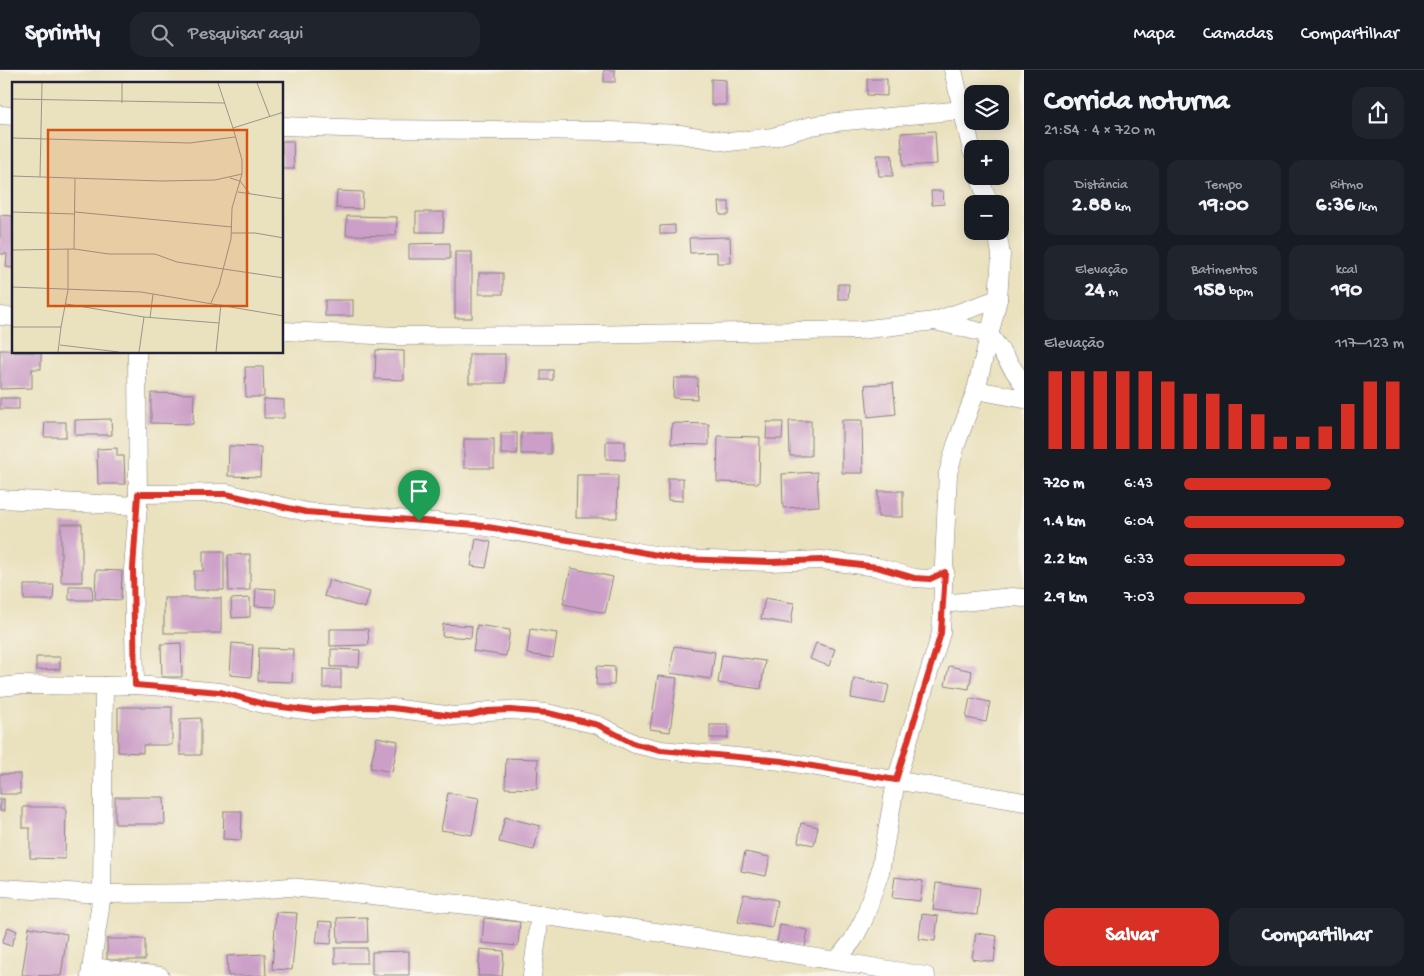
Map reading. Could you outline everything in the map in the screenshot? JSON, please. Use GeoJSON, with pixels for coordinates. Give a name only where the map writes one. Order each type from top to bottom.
{"type":"FeatureCollection","features":[{"type":"Feature","properties":{"kind":"street"},"geometry":{"type":"LineString","coordinates":[[953,70],[970,140]]}},
{"type":"Feature","properties":{"kind":"street"},"geometry":{"type":"LineString","coordinates":[[284,126],[372,129],[609,131],[680,134],[729,142],[773,137],[811,126],[836,122],[963,110]]}},
{"type":"Feature","properties":{"kind":"street"},"geometry":{"type":"LineString","coordinates":[[837,960],[853,940],[864,919],[880,872],[896,780],[941,633],[948,473],[976,390],[998,299],[1001,254],[999,240]]}},
{"type":"Feature","properties":{"kind":"street"},"geometry":{"type":"LineString","coordinates":[[284,331],[398,336],[592,335],[860,330],[935,321],[998,299]]}},
{"type":"Feature","properties":{"kind":"street"},"geometry":{"type":"LineString","coordinates":[[935,321],[989,334],[1024,385]]}},
{"type":"Feature","properties":{"kind":"street"},"geometry":{"type":"LineString","coordinates":[[135,685],[133,569],[138,500],[137,354]]}},
{"type":"Feature","properties":{"kind":"street"},"geometry":{"type":"LineString","coordinates":[[976,390],[1024,399]]}},
{"type":"Feature","properties":{"kind":"street"},"geometry":{"type":"LineString","coordinates":[[0,499],[138,500],[226,494],[306,512],[475,525],[679,559],[771,562],[821,560],[877,567],[914,578],[930,579],[945,572]]}},
{"type":"Feature","properties":{"kind":"street"},"geometry":{"type":"LineString","coordinates":[[942,604],[1012,597],[1024,598]]}},
{"type":"Feature","properties":{"kind":"street"},"geometry":{"type":"LineString","coordinates":[[0,687],[29,685],[135,685],[220,692],[267,705],[313,711],[368,707],[392,708],[453,716],[510,710],[548,713],[598,725],[635,744],[661,750],[782,761],[1024,802]]}},
{"type":"Feature","properties":{"kind":"street"},"geometry":{"type":"LineString","coordinates":[[104,686],[102,894],[91,971],[160,976]]}},
{"type":"Feature","properties":{"kind":"street"},"geometry":{"type":"LineString","coordinates":[[0,888],[102,894],[226,893],[289,887],[477,906],[837,960],[887,973],[926,976]]}},
{"type":"Feature","properties":{"kind":"street"},"geometry":{"type":"LineString","coordinates":[[532,976],[540,915]]}},
{"type":"Feature","properties":{"kind":"building"},"geometry":{"type":"Polygon","coordinates":[[[604,70],[615,70],[615,82],[604,82],[604,70]]]}},
{"type":"Feature","properties":{"kind":"building"},"geometry":{"type":"Polygon","coordinates":[[[711,79],[726,80],[726,105],[711,105],[711,79]]]}},
{"type":"Feature","properties":{"kind":"building"},"geometry":{"type":"Polygon","coordinates":[[[867,79],[887,79],[887,96],[867,95],[867,79]]]}},
{"type":"Feature","properties":{"kind":"building"},"geometry":{"type":"Polygon","coordinates":[[[935,131],[937,164],[903,166],[901,133],[935,131]]]}},
{"type":"Feature","properties":{"kind":"building"},"geometry":{"type":"Polygon","coordinates":[[[284,141],[293,141],[294,169],[284,169],[284,141]]]}},
{"type":"Feature","properties":{"kind":"building"},"geometry":{"type":"Polygon","coordinates":[[[877,155],[892,155],[893,176],[879,176],[877,155]]]}},
{"type":"Feature","properties":{"kind":"building"},"geometry":{"type":"Polygon","coordinates":[[[337,191],[363,192],[362,209],[336,208],[337,191]]]}},
{"type":"Feature","properties":{"kind":"building"},"geometry":{"type":"Polygon","coordinates":[[[931,191],[943,191],[944,204],[932,205],[931,191]]]}},
{"type":"Feature","properties":{"kind":"building"},"geometry":{"type":"Polygon","coordinates":[[[719,202],[729,202],[729,215],[720,215],[719,202]]]}},
{"type":"Feature","properties":{"kind":"building"},"geometry":{"type":"Polygon","coordinates":[[[416,212],[444,212],[443,232],[416,232],[416,212]]]}},
{"type":"Feature","properties":{"kind":"building"},"geometry":{"type":"Polygon","coordinates":[[[0,215],[12,216],[12,268],[6,267],[7,254],[0,254],[0,215]]]}},
{"type":"Feature","properties":{"kind":"building"},"geometry":{"type":"Polygon","coordinates":[[[347,216],[397,217],[396,236],[346,235],[347,216]]]}},
{"type":"Feature","properties":{"kind":"building"},"geometry":{"type":"Polygon","coordinates":[[[675,225],[675,234],[660,234],[660,226],[675,225]]]}},
{"type":"Feature","properties":{"kind":"building"},"geometry":{"type":"Polygon","coordinates":[[[730,237],[731,263],[717,263],[717,252],[690,253],[689,238],[730,237]]]}},
{"type":"Feature","properties":{"kind":"building"},"geometry":{"type":"Polygon","coordinates":[[[450,243],[450,259],[409,259],[409,244],[450,243]]]}},
{"type":"Feature","properties":{"kind":"building"},"geometry":{"type":"Polygon","coordinates":[[[455,252],[472,252],[472,318],[455,318],[455,252]]]}},
{"type":"Feature","properties":{"kind":"building"},"geometry":{"type":"Polygon","coordinates":[[[479,273],[503,273],[503,294],[479,294],[479,273]]]}},
{"type":"Feature","properties":{"kind":"building"},"geometry":{"type":"Polygon","coordinates":[[[838,284],[849,284],[848,299],[838,299],[838,284]]]}},
{"type":"Feature","properties":{"kind":"building"},"geometry":{"type":"Polygon","coordinates":[[[325,300],[353,300],[353,316],[325,316],[325,300]]]}},
{"type":"Feature","properties":{"kind":"building"},"geometry":{"type":"Polygon","coordinates":[[[0,350],[12,350],[12,354],[41,354],[41,369],[32,369],[32,388],[0,389],[0,350]]]}},
{"type":"Feature","properties":{"kind":"building"},"geometry":{"type":"Polygon","coordinates":[[[376,350],[404,351],[404,380],[375,379],[376,350]]]}},
{"type":"Feature","properties":{"kind":"building"},"geometry":{"type":"Polygon","coordinates":[[[469,354],[505,354],[505,383],[469,383],[469,354]]]}},
{"type":"Feature","properties":{"kind":"building"},"geometry":{"type":"Polygon","coordinates":[[[245,367],[263,367],[264,397],[246,397],[245,367]]]}},
{"type":"Feature","properties":{"kind":"building"},"geometry":{"type":"Polygon","coordinates":[[[541,370],[553,370],[553,380],[541,380],[541,370]]]}},
{"type":"Feature","properties":{"kind":"building"},"geometry":{"type":"Polygon","coordinates":[[[674,378],[698,378],[697,399],[673,398],[674,378]]]}},
{"type":"Feature","properties":{"kind":"building"},"geometry":{"type":"Polygon","coordinates":[[[893,383],[896,414],[868,417],[865,385],[893,383]]]}},
{"type":"Feature","properties":{"kind":"building"},"geometry":{"type":"Polygon","coordinates":[[[151,393],[194,394],[193,424],[151,423],[151,393]]]}},
{"type":"Feature","properties":{"kind":"building"},"geometry":{"type":"Polygon","coordinates":[[[0,398],[19,398],[19,409],[0,409],[0,398]]]}},
{"type":"Feature","properties":{"kind":"building"},"geometry":{"type":"Polygon","coordinates":[[[264,399],[284,400],[284,418],[264,418],[264,399]]]}},
{"type":"Feature","properties":{"kind":"building"},"geometry":{"type":"Polygon","coordinates":[[[111,419],[112,435],[75,435],[75,420],[111,419]]]}},
{"type":"Feature","properties":{"kind":"building"},"geometry":{"type":"Polygon","coordinates":[[[842,420],[862,420],[863,473],[842,473],[842,420]]]}},
{"type":"Feature","properties":{"kind":"building"},"geometry":{"type":"Polygon","coordinates":[[[789,421],[811,421],[811,456],[790,456],[789,421]]]}},
{"type":"Feature","properties":{"kind":"building"},"geometry":{"type":"Polygon","coordinates":[[[45,422],[66,422],[66,437],[44,437],[45,422]]]}},
{"type":"Feature","properties":{"kind":"building"},"geometry":{"type":"Polygon","coordinates":[[[767,422],[783,422],[782,439],[766,439],[767,422]]]}},
{"type":"Feature","properties":{"kind":"building"},"geometry":{"type":"Polygon","coordinates":[[[672,423],[709,424],[709,445],[671,444],[672,423]]]}},
{"type":"Feature","properties":{"kind":"building"},"geometry":{"type":"Polygon","coordinates":[[[501,433],[517,433],[517,454],[501,454],[501,433]]]}},
{"type":"Feature","properties":{"kind":"building"},"geometry":{"type":"Polygon","coordinates":[[[521,433],[551,433],[551,454],[521,454],[521,433]]]}},
{"type":"Feature","properties":{"kind":"building"},"geometry":{"type":"Polygon","coordinates":[[[718,436],[760,437],[759,483],[717,482],[718,436]]]}},
{"type":"Feature","properties":{"kind":"building"},"geometry":{"type":"Polygon","coordinates":[[[464,439],[494,439],[494,468],[464,468],[464,439]]]}},
{"type":"Feature","properties":{"kind":"building"},"geometry":{"type":"Polygon","coordinates":[[[606,441],[625,441],[625,460],[606,459],[606,441]]]}},
{"type":"Feature","properties":{"kind":"building"},"geometry":{"type":"Polygon","coordinates":[[[229,446],[261,447],[260,477],[228,476],[229,446]]]}},
{"type":"Feature","properties":{"kind":"building"},"geometry":{"type":"Polygon","coordinates":[[[117,448],[117,456],[124,456],[125,484],[98,484],[97,449],[117,448]]]}},
{"type":"Feature","properties":{"kind":"building"},"geometry":{"type":"Polygon","coordinates":[[[817,472],[819,506],[783,508],[782,474],[817,472]]]}},
{"type":"Feature","properties":{"kind":"building"},"geometry":{"type":"Polygon","coordinates":[[[577,475],[618,475],[617,518],[576,518],[577,475]]]}},
{"type":"Feature","properties":{"kind":"building"},"geometry":{"type":"Polygon","coordinates":[[[668,478],[683,478],[683,501],[668,500],[668,478]]]}},
{"type":"Feature","properties":{"kind":"building"},"geometry":{"type":"Polygon","coordinates":[[[878,491],[903,491],[903,517],[878,517],[878,491]]]}},
{"type":"Feature","properties":{"kind":"building"},"geometry":{"type":"Polygon","coordinates":[[[61,524],[82,524],[82,582],[61,582],[61,524]]]}},
{"type":"Feature","properties":{"kind":"building"},"geometry":{"type":"Polygon","coordinates":[[[476,539],[491,542],[486,568],[471,566],[476,539]]]}},
{"type":"Feature","properties":{"kind":"building"},"geometry":{"type":"Polygon","coordinates":[[[203,551],[224,551],[224,590],[194,590],[194,571],[203,571],[203,551]]]}},
{"type":"Feature","properties":{"kind":"building"},"geometry":{"type":"Polygon","coordinates":[[[250,554],[250,590],[229,591],[228,555],[250,554]]]}},
{"type":"Feature","properties":{"kind":"building"},"geometry":{"type":"Polygon","coordinates":[[[571,568],[613,577],[605,613],[563,604],[571,568]]]}},
{"type":"Feature","properties":{"kind":"building"},"geometry":{"type":"Polygon","coordinates":[[[96,570],[122,571],[121,600],[95,599],[96,570]]]}},
{"type":"Feature","properties":{"kind":"building"},"geometry":{"type":"Polygon","coordinates":[[[329,580],[370,592],[365,608],[324,596],[329,580]]]}},
{"type":"Feature","properties":{"kind":"building"},"geometry":{"type":"Polygon","coordinates":[[[24,585],[54,585],[53,600],[24,600],[24,585]]]}},
{"type":"Feature","properties":{"kind":"building"},"geometry":{"type":"Polygon","coordinates":[[[69,586],[92,586],[93,600],[69,600],[69,586]]]}},
{"type":"Feature","properties":{"kind":"building"},"geometry":{"type":"Polygon","coordinates":[[[256,588],[276,589],[275,607],[255,606],[256,588]]]}},
{"type":"Feature","properties":{"kind":"building"},"geometry":{"type":"Polygon","coordinates":[[[164,598],[221,598],[221,633],[164,633],[164,598]]]}},
{"type":"Feature","properties":{"kind":"building"},"geometry":{"type":"Polygon","coordinates":[[[250,598],[250,617],[232,618],[231,599],[250,598]]]}},
{"type":"Feature","properties":{"kind":"building"},"geometry":{"type":"Polygon","coordinates":[[[765,598],[794,603],[791,624],[761,619],[765,598]]]}},
{"type":"Feature","properties":{"kind":"building"},"geometry":{"type":"Polygon","coordinates":[[[443,624],[472,626],[471,638],[442,636],[443,624]]]}},
{"type":"Feature","properties":{"kind":"building"},"geometry":{"type":"Polygon","coordinates":[[[477,625],[510,630],[506,656],[473,651],[477,625]]]}},
{"type":"Feature","properties":{"kind":"building"},"geometry":{"type":"Polygon","coordinates":[[[330,629],[368,629],[369,645],[330,646],[330,629]]]}},
{"type":"Feature","properties":{"kind":"building"},"geometry":{"type":"Polygon","coordinates":[[[530,629],[557,633],[553,658],[527,654],[530,629]]]}},
{"type":"Feature","properties":{"kind":"building"},"geometry":{"type":"Polygon","coordinates":[[[181,643],[182,677],[162,677],[161,644],[181,643]]]}},
{"type":"Feature","properties":{"kind":"building"},"geometry":{"type":"Polygon","coordinates":[[[232,643],[253,645],[251,677],[230,675],[232,643]]]}},
{"type":"Feature","properties":{"kind":"building"},"geometry":{"type":"Polygon","coordinates":[[[816,643],[835,649],[829,666],[810,659],[816,643]]]}},
{"type":"Feature","properties":{"kind":"building"},"geometry":{"type":"Polygon","coordinates":[[[674,646],[715,652],[711,679],[670,673],[674,646]]]}},
{"type":"Feature","properties":{"kind":"building"},"geometry":{"type":"Polygon","coordinates":[[[259,648],[293,649],[292,682],[258,681],[259,648]]]}},
{"type":"Feature","properties":{"kind":"building"},"geometry":{"type":"Polygon","coordinates":[[[331,649],[360,650],[359,667],[331,667],[331,649]]]}},
{"type":"Feature","properties":{"kind":"building"},"geometry":{"type":"Polygon","coordinates":[[[722,655],[765,661],[761,689],[718,683],[722,655]]]}},
{"type":"Feature","properties":{"kind":"building"},"geometry":{"type":"Polygon","coordinates":[[[36,657],[60,657],[60,669],[36,670],[36,657]]]}},
{"type":"Feature","properties":{"kind":"building"},"geometry":{"type":"Polygon","coordinates":[[[597,666],[615,667],[614,685],[596,685],[597,666]]]}},
{"type":"Feature","properties":{"kind":"building"},"geometry":{"type":"Polygon","coordinates":[[[949,666],[972,671],[969,689],[945,685],[949,666]]]}},
{"type":"Feature","properties":{"kind":"building"},"geometry":{"type":"Polygon","coordinates":[[[323,669],[341,670],[341,688],[323,688],[323,669]]]}},
{"type":"Feature","properties":{"kind":"building"},"geometry":{"type":"Polygon","coordinates":[[[658,676],[677,678],[670,732],[650,729],[658,676]]]}},
{"type":"Feature","properties":{"kind":"building"},"geometry":{"type":"Polygon","coordinates":[[[854,678],[889,685],[885,704],[851,698],[854,678]]]}},
{"type":"Feature","properties":{"kind":"building"},"geometry":{"type":"Polygon","coordinates":[[[970,698],[990,702],[986,722],[966,718],[970,698]]]}},
{"type":"Feature","properties":{"kind":"building"},"geometry":{"type":"Polygon","coordinates":[[[118,707],[172,707],[172,745],[143,745],[143,753],[118,752],[118,707]]]}},
{"type":"Feature","properties":{"kind":"building"},"geometry":{"type":"Polygon","coordinates":[[[201,718],[201,755],[180,755],[180,719],[201,718]]]}},
{"type":"Feature","properties":{"kind":"building"},"geometry":{"type":"Polygon","coordinates":[[[710,725],[728,725],[728,738],[710,738],[710,725]]]}},
{"type":"Feature","properties":{"kind":"building"},"geometry":{"type":"Polygon","coordinates":[[[377,737],[398,741],[392,772],[370,768],[377,737]]]}},
{"type":"Feature","properties":{"kind":"building"},"geometry":{"type":"Polygon","coordinates":[[[506,758],[538,759],[537,789],[505,788],[506,758]]]}},
{"type":"Feature","properties":{"kind":"building"},"geometry":{"type":"Polygon","coordinates":[[[0,774],[20,774],[20,794],[0,794],[0,774]]]}},
{"type":"Feature","properties":{"kind":"building"},"geometry":{"type":"Polygon","coordinates":[[[448,793],[479,798],[472,835],[441,830],[448,793]]]}},
{"type":"Feature","properties":{"kind":"building"},"geometry":{"type":"Polygon","coordinates":[[[115,797],[164,797],[165,824],[115,824],[115,797]]]}},
{"type":"Feature","properties":{"kind":"building"},"geometry":{"type":"Polygon","coordinates":[[[0,799],[4,799],[4,811],[0,811],[0,799]]]}},
{"type":"Feature","properties":{"kind":"building"},"geometry":{"type":"Polygon","coordinates":[[[23,807],[66,807],[65,859],[30,858],[30,828],[23,828],[23,807]]]}},
{"type":"Feature","properties":{"kind":"building"},"geometry":{"type":"Polygon","coordinates":[[[224,811],[242,811],[241,840],[223,839],[224,811]]]}},
{"type":"Feature","properties":{"kind":"building"},"geometry":{"type":"Polygon","coordinates":[[[505,817],[540,826],[534,850],[499,842],[505,817]]]}},
{"type":"Feature","properties":{"kind":"building"},"geometry":{"type":"Polygon","coordinates":[[[801,823],[818,827],[814,845],[798,842],[801,823]]]}},
{"type":"Feature","properties":{"kind":"building"},"geometry":{"type":"Polygon","coordinates":[[[745,852],[770,857],[766,876],[741,871],[745,852]]]}},
{"type":"Feature","properties":{"kind":"building"},"geometry":{"type":"Polygon","coordinates":[[[895,877],[923,881],[920,901],[892,898],[895,877]]]}},
{"type":"Feature","properties":{"kind":"building"},"geometry":{"type":"Polygon","coordinates":[[[936,883],[980,888],[977,915],[933,910],[936,883]]]}},
{"type":"Feature","properties":{"kind":"building"},"geometry":{"type":"Polygon","coordinates":[[[744,894],[777,900],[772,928],[738,922],[744,894]]]}},
{"type":"Feature","properties":{"kind":"building"},"geometry":{"type":"Polygon","coordinates":[[[276,912],[297,913],[292,970],[272,969],[276,912]]]}},
{"type":"Feature","properties":{"kind":"building"},"geometry":{"type":"Polygon","coordinates":[[[922,914],[938,916],[935,941],[919,939],[922,914]]]}},
{"type":"Feature","properties":{"kind":"building"},"geometry":{"type":"Polygon","coordinates":[[[367,917],[368,942],[338,942],[337,918],[367,917]]]}},
{"type":"Feature","properties":{"kind":"building"},"geometry":{"type":"Polygon","coordinates":[[[484,918],[520,922],[518,946],[482,943],[484,918]]]}},
{"type":"Feature","properties":{"kind":"building"},"geometry":{"type":"Polygon","coordinates":[[[319,921],[333,922],[331,944],[316,943],[319,921]]]}},
{"type":"Feature","properties":{"kind":"building"},"geometry":{"type":"Polygon","coordinates":[[[780,925],[808,930],[805,947],[777,942],[780,925]]]}},
{"type":"Feature","properties":{"kind":"building"},"geometry":{"type":"Polygon","coordinates":[[[8,927],[17,931],[11,946],[2,943],[8,927]]]}},
{"type":"Feature","properties":{"kind":"building"},"geometry":{"type":"Polygon","coordinates":[[[29,927],[67,934],[61,976],[22,975],[29,927]]]}},
{"type":"Feature","properties":{"kind":"building"},"geometry":{"type":"Polygon","coordinates":[[[976,933],[997,936],[994,962],[972,959],[976,933]]]}},
{"type":"Feature","properties":{"kind":"building"},"geometry":{"type":"Polygon","coordinates":[[[107,939],[145,939],[145,960],[107,960],[107,939]]]}},
{"type":"Feature","properties":{"kind":"building"},"geometry":{"type":"Polygon","coordinates":[[[335,948],[367,948],[367,963],[335,963],[335,948]]]}},
{"type":"Feature","properties":{"kind":"building"},"geometry":{"type":"Polygon","coordinates":[[[480,949],[504,951],[502,976],[478,976],[480,949]]]}},
{"type":"Feature","properties":{"kind":"building"},"geometry":{"type":"Polygon","coordinates":[[[409,951],[409,975],[372,975],[372,952],[409,951]]]}},
{"type":"Feature","properties":{"kind":"building"},"geometry":{"type":"Polygon","coordinates":[[[265,954],[266,976],[228,976],[227,956],[265,954]]]}},
{"type":"Feature","properties":{"kind":"route"},"geometry":{"type":"LineString","coordinates":[[138,494],[226,494],[306,512],[419,521],[475,525],[679,559],[771,562],[821,560],[877,567],[914,578],[930,579],[945,572],[941,633],[896,780],[782,761],[661,750],[635,744],[598,725],[548,713],[510,710],[453,716],[392,708],[368,707],[313,711],[267,705],[220,692],[135,685],[133,569],[138,494]]}}]}
